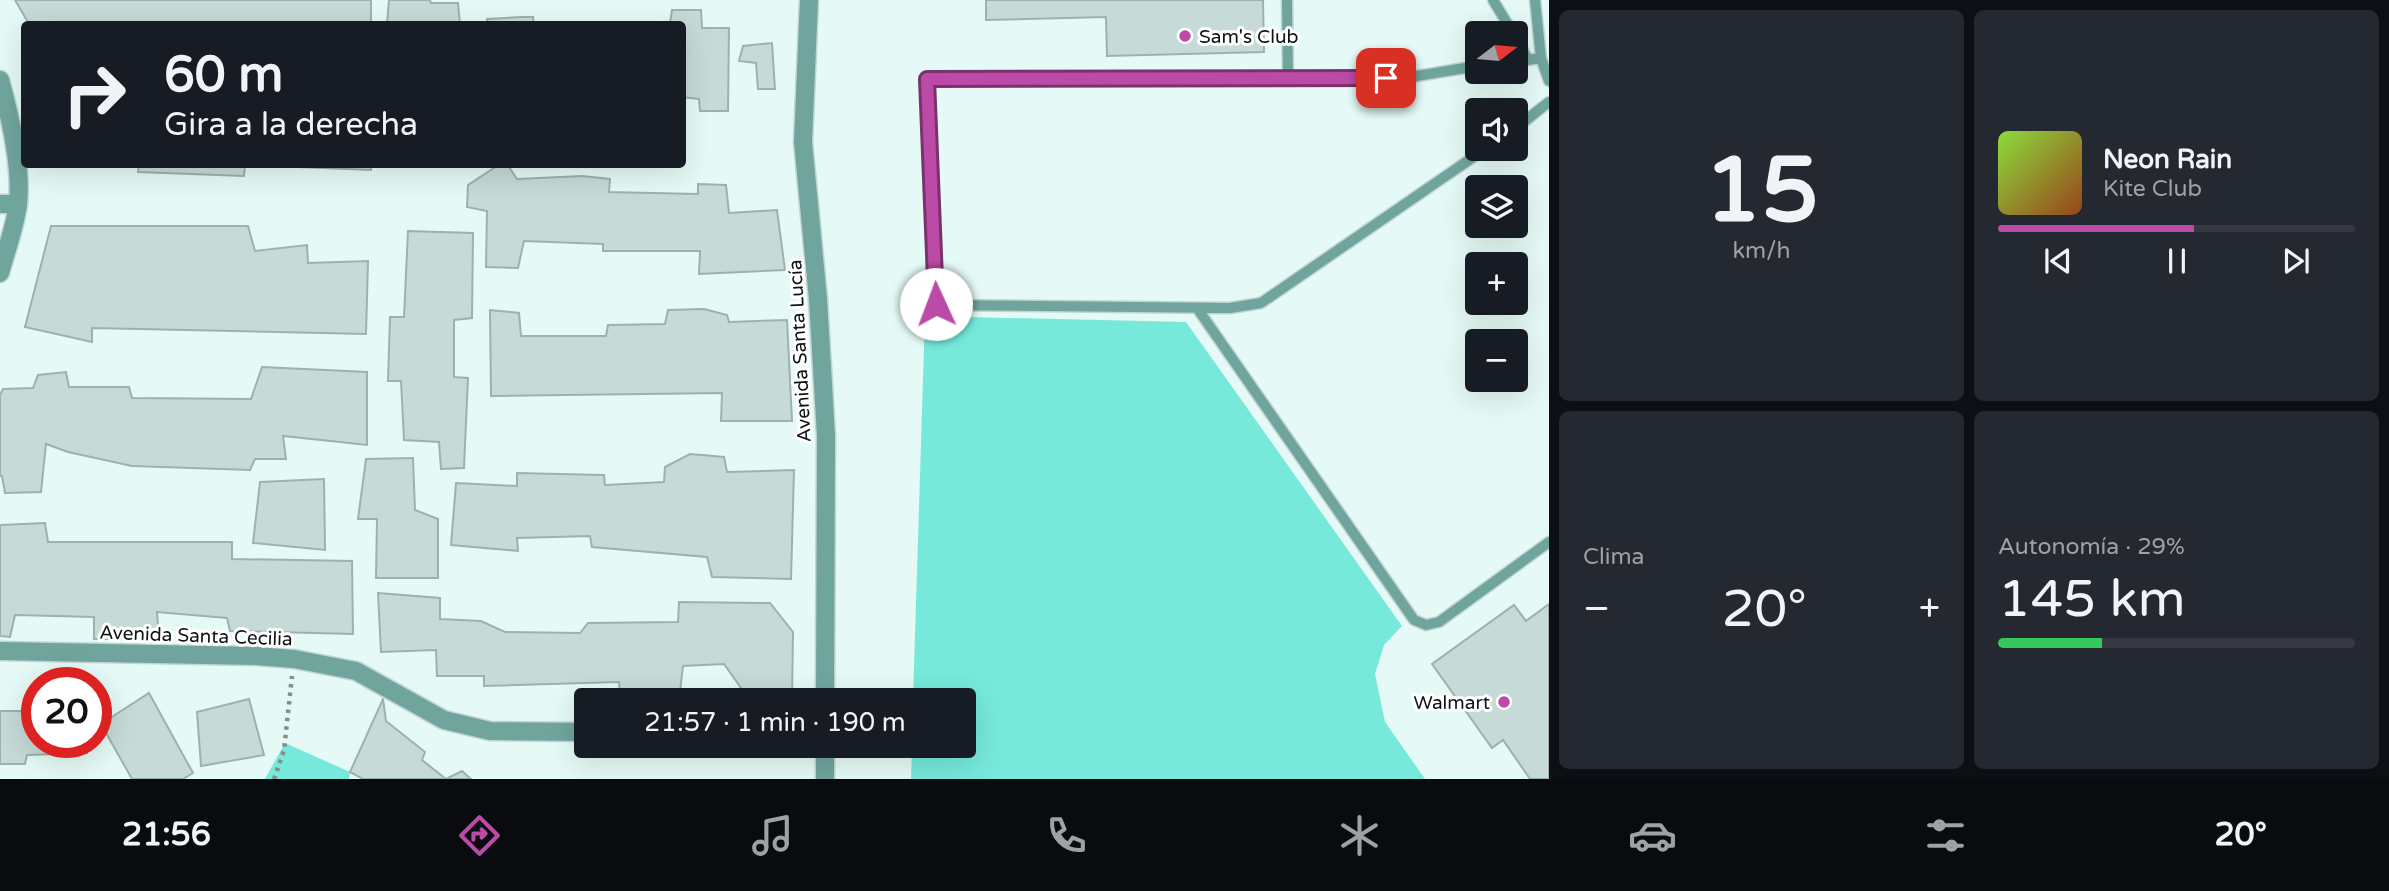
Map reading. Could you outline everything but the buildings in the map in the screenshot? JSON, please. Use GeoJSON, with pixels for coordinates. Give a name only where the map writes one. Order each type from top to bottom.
{"type":"FeatureCollection","features":[{"type":"Feature","properties":{"kind":"street","name":"Avenida Santa Lucía"},"geometry":{"type":"LineString","coordinates":[[809,0],[803,142],[818,299],[826,436],[825,688]]}},
{"type":"Feature","properties":{"kind":"street"},"geometry":{"type":"LineString","coordinates":[[0,80],[9,111],[16,167],[0,273]]}},
{"type":"Feature","properties":{"kind":"street","name":"Avenida Santa Cecilia"},"geometry":{"type":"LineString","coordinates":[[0,651],[294,659],[356,671],[444,720],[490,731],[574,732]]}},
{"type":"Feature","properties":{"kind":"street"},"geometry":{"type":"LineString","coordinates":[[825,758],[825,779]]}},
{"type":"Feature","properties":{"kind":"lane"},"geometry":{"type":"LineString","coordinates":[[1287,0],[1288,79]]}},
{"type":"Feature","properties":{"kind":"lane"},"geometry":{"type":"LineString","coordinates":[[1493,0],[1506,21]]}},
{"type":"Feature","properties":{"kind":"lane"},"geometry":{"type":"LineString","coordinates":[[1535,0],[1541,58],[1549,81]]}},
{"type":"Feature","properties":{"kind":"lane"},"geometry":{"type":"LineString","coordinates":[[1528,60],[1541,58]]}},
{"type":"Feature","properties":{"kind":"lane"},"geometry":{"type":"LineString","coordinates":[[1465,68],[1405,78],[927,79],[936,304],[1241,308],[1261,303],[1468,161]]}},
{"type":"Feature","properties":{"kind":"lane"},"geometry":{"type":"LineString","coordinates":[[1528,119],[1549,102]]}},
{"type":"Feature","properties":{"kind":"lane"},"geometry":{"type":"LineString","coordinates":[[1197,308],[1415,620],[1426,625],[1439,622],[1549,542]]}},
{"type":"Feature","properties":{"kind":"path"},"geometry":{"type":"LineString","coordinates":[[274,779],[284,750],[293,671]]}},
{"type":"Feature","properties":{"kind":"shaded area"},"geometry":{"type":"Polygon","coordinates":[[[925,316],[1186,322],[1402,626],[1384,645],[1375,674],[1385,722],[1425,779],[911,779],[912,758],[976,758],[976,688],[913,688],[925,316]]]}},
{"type":"Feature","properties":{"kind":"shaded area"},"geometry":{"type":"Polygon","coordinates":[[[285,743],[350,772],[349,779],[265,779],[285,743]]]}},
{"type":"Feature","properties":{"kind":"place","name":"Sam's Club"},"geometry":{"type":"Point","coordinates":[1185,36]}},
{"type":"Feature","properties":{"kind":"place","name":"Walmart"},"geometry":{"type":"Point","coordinates":[1504,702]}},
{"type":"Feature","properties":{"kind":"route"},"geometry":{"type":"LineString","coordinates":[[936,304],[927,79],[1386,78]]}}]}
